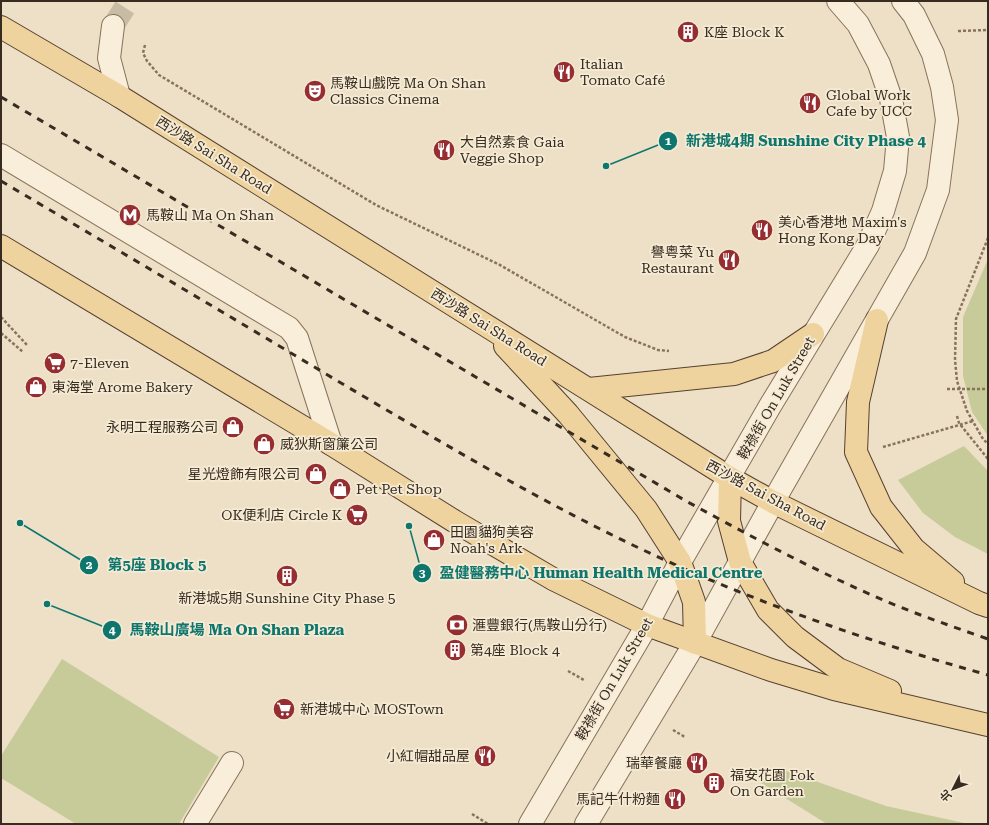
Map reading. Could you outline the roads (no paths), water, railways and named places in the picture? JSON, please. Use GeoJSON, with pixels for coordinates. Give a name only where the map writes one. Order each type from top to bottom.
{"type":"FeatureCollection","features":[{"type":"Feature","properties":{"kind":"main road","name":"西沙路 Sai Sha Road"},"geometry":{"type":"LineString","coordinates":[[1,27],[119,96],[730,478],[773,502],[983,605]]}},
{"type":"Feature","properties":{"kind":"main road"},"geometry":{"type":"LineString","coordinates":[[1,246],[331,444],[454,521],[553,579],[647,625],[771,670],[834,689],[988,725]]}},
{"type":"Feature","properties":{"kind":"main road"},"geometry":{"type":"LineString","coordinates":[[877,320],[858,402],[856,452],[881,507],[914,549],[983,605]]}},
{"type":"Feature","properties":{"kind":"main road"},"geometry":{"type":"LineString","coordinates":[[487,326],[568,414],[646,509],[680,562],[694,602],[695,643]]}},
{"type":"Feature","properties":{"kind":"main road"},"geometry":{"type":"LineString","coordinates":[[589,390],[734,374],[773,361],[813,334]]}},
{"type":"Feature","properties":{"kind":"main road"},"geometry":{"type":"LineString","coordinates":[[730,478],[729,521],[740,562],[768,610],[795,637],[838,669],[943,714]]}},
{"type":"Feature","properties":{"kind":"street","name":"鞍祿街 On Luk Street"},"geometry":{"type":"LineString","coordinates":[[530,824],[647,625],[680,562],[813,334],[868,245],[884,211],[895,171],[898,137],[891,99],[879,64],[858,24],[838,1]]}},
{"type":"Feature","properties":{"kind":"street"},"geometry":{"type":"LineString","coordinates":[[586,824],[695,643],[773,502],[915,253],[938,190],[947,120],[942,87],[933,54],[914,15],[903,1]]}},
{"type":"Feature","properties":{"kind":"street"},"geometry":{"type":"LineString","coordinates":[[113,26],[110,58],[119,96]]}},
{"type":"Feature","properties":{"kind":"street"},"geometry":{"type":"LineString","coordinates":[[1,155],[289,328],[297,338],[331,444]]}},
{"type":"Feature","properties":{"kind":"street"},"geometry":{"type":"LineString","coordinates":[[195,824],[232,763]]}},
{"type":"Feature","properties":{"kind":"tunnel"},"geometry":{"type":"LineString","coordinates":[[113,26],[129,1]]}},
{"type":"Feature","properties":{"kind":"railway"},"geometry":{"type":"LineString","coordinates":[[1,97],[686,501],[786,554],[862,591],[913,612],[988,639]]}},
{"type":"Feature","properties":{"kind":"railway"},"geometry":{"type":"LineString","coordinates":[[1,181],[427,434],[514,484],[603,531],[694,573],[802,616],[913,653],[988,675]]}},
{"type":"Feature","properties":{"kind":"place","name":"K座 Block K"},"geometry":{"type":"Point","coordinates":[688,32]}},
{"type":"Feature","properties":{"kind":"place","name":"Italian Tomato Café"},"geometry":{"type":"Point","coordinates":[564,72]}},
{"type":"Feature","properties":{"kind":"place","name":"馬鞍山戲院 Ma On Shan Classics Cinema"},"geometry":{"type":"Point","coordinates":[315,91]}},
{"type":"Feature","properties":{"kind":"place","name":"Global Work Cafe by UCC"},"geometry":{"type":"Point","coordinates":[810,103]}},
{"type":"Feature","properties":{"kind":"place","name":"大自然素食 Gaia Veggie Shop"},"geometry":{"type":"Point","coordinates":[444,150]}},
{"type":"Feature","properties":{"kind":"place","name":"新港城4期 Sunshine City Phase 4"},"geometry":{"type":"Point","coordinates":[606,166]}},
{"type":"Feature","properties":{"kind":"place","name":"馬鞍山 Ma On Shan"},"geometry":{"type":"Point","coordinates":[130,215]}},
{"type":"Feature","properties":{"kind":"place","name":"美心香港地 Maxim's Hong Kong Day"},"geometry":{"type":"Point","coordinates":[762,230]}},
{"type":"Feature","properties":{"kind":"place","name":"譽粵菜 Yu Restaurant"},"geometry":{"type":"Point","coordinates":[729,260]}},
{"type":"Feature","properties":{"kind":"place","name":"7-Eleven"},"geometry":{"type":"Point","coordinates":[55,363]}},
{"type":"Feature","properties":{"kind":"place","name":"東海堂 Arome Bakery"},"geometry":{"type":"Point","coordinates":[36,387]}},
{"type":"Feature","properties":{"kind":"place","name":"永明工程服務公司"},"geometry":{"type":"Point","coordinates":[233,427]}},
{"type":"Feature","properties":{"kind":"place","name":"威狄斯窗簾公司"},"geometry":{"type":"Point","coordinates":[264,444]}},
{"type":"Feature","properties":{"kind":"place","name":"星光燈飾有限公司"},"geometry":{"type":"Point","coordinates":[316,474]}},
{"type":"Feature","properties":{"kind":"place","name":"Pet Pet Shop"},"geometry":{"type":"Point","coordinates":[340,489]}},
{"type":"Feature","properties":{"kind":"place","name":"OK便利店 Circle K"},"geometry":{"type":"Point","coordinates":[357,515]}},
{"type":"Feature","properties":{"kind":"place","name":"第5座 Block 5"},"geometry":{"type":"Point","coordinates":[20,523]}},
{"type":"Feature","properties":{"kind":"place","name":"盈健醫務中心 Human Health Medical Centre"},"geometry":{"type":"Point","coordinates":[409,526]}},
{"type":"Feature","properties":{"kind":"place","name":"田園貓狗美容 Noah's Ark"},"geometry":{"type":"Point","coordinates":[434,540]}},
{"type":"Feature","properties":{"kind":"place","name":"新港城5期 Sunshine City Phase 5"},"geometry":{"type":"Point","coordinates":[287,576]}},
{"type":"Feature","properties":{"kind":"place","name":"馬鞍山廣場 Ma On Shan Plaza"},"geometry":{"type":"Point","coordinates":[47,604]}},
{"type":"Feature","properties":{"kind":"place","name":"滙豐銀行(馬鞍山分行)"},"geometry":{"type":"Point","coordinates":[457,625]}},
{"type":"Feature","properties":{"kind":"place","name":"第4座 Block 4"},"geometry":{"type":"Point","coordinates":[455,650]}},
{"type":"Feature","properties":{"kind":"place","name":"新港城中心 MOSTown"},"geometry":{"type":"Point","coordinates":[284,709]}},
{"type":"Feature","properties":{"kind":"place","name":"小紅帽甜品屋"},"geometry":{"type":"Point","coordinates":[485,756]}},
{"type":"Feature","properties":{"kind":"place","name":"瑞華餐廳"},"geometry":{"type":"Point","coordinates":[697,763]}},
{"type":"Feature","properties":{"kind":"place","name":"福安花園 Fok On Garden"},"geometry":{"type":"Point","coordinates":[714,783]}},
{"type":"Feature","properties":{"kind":"place","name":"馬記牛什粉麵"},"geometry":{"type":"Point","coordinates":[675,799]}}]}
